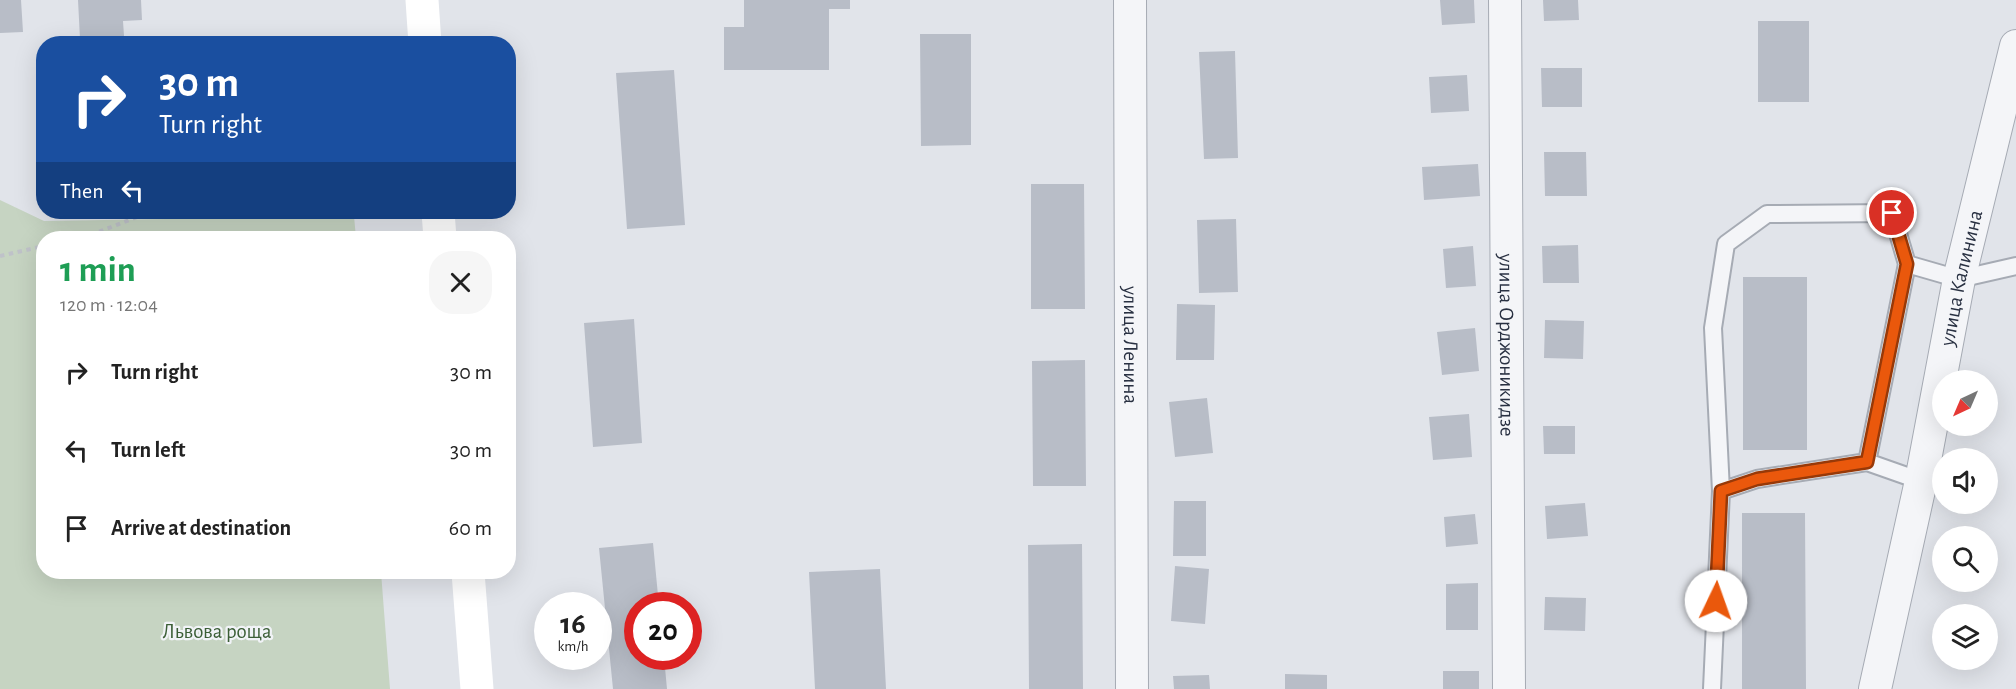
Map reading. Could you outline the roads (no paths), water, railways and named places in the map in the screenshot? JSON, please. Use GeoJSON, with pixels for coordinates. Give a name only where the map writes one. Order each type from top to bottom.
{"type":"FeatureCollection","features":[{"type":"Feature","properties":{"kind":"main road"},"geometry":{"type":"LineString","coordinates":[[422,0],[424,36]]}},
{"type":"Feature","properties":{"kind":"main road"},"geometry":{"type":"LineString","coordinates":[[469,579],[477,689]]}},
{"type":"Feature","properties":{"kind":"street","name":"улица Ленина"},"geometry":{"type":"LineString","coordinates":[[1130,0],[1132,689]]}},
{"type":"Feature","properties":{"kind":"street","name":"улица Орджоникидзе"},"geometry":{"type":"LineString","coordinates":[[1505,0],[1509,689]]}},
{"type":"Feature","properties":{"kind":"street","name":"улица Калинина"},"geometry":{"type":"LineString","coordinates":[[1875,689],[1921,481],[1959,279],[2016,46]]}},
{"type":"Feature","properties":{"kind":"lane"},"geometry":{"type":"LineString","coordinates":[[1712,689],[1721,491],[1713,328],[1726,244],[1767,214],[1892,213],[1907,264],[1867,462]]}},
{"type":"Feature","properties":{"kind":"lane"},"geometry":{"type":"LineString","coordinates":[[1907,264],[1959,279],[2016,266]]}},
{"type":"Feature","properties":{"kind":"lane"},"geometry":{"type":"LineString","coordinates":[[1721,491],[1757,479],[1867,462],[1921,481]]}},
{"type":"Feature","properties":{"kind":"park label","name":"Львова роща"},"geometry":{"type":"Point","coordinates":[217,631]}}]}
